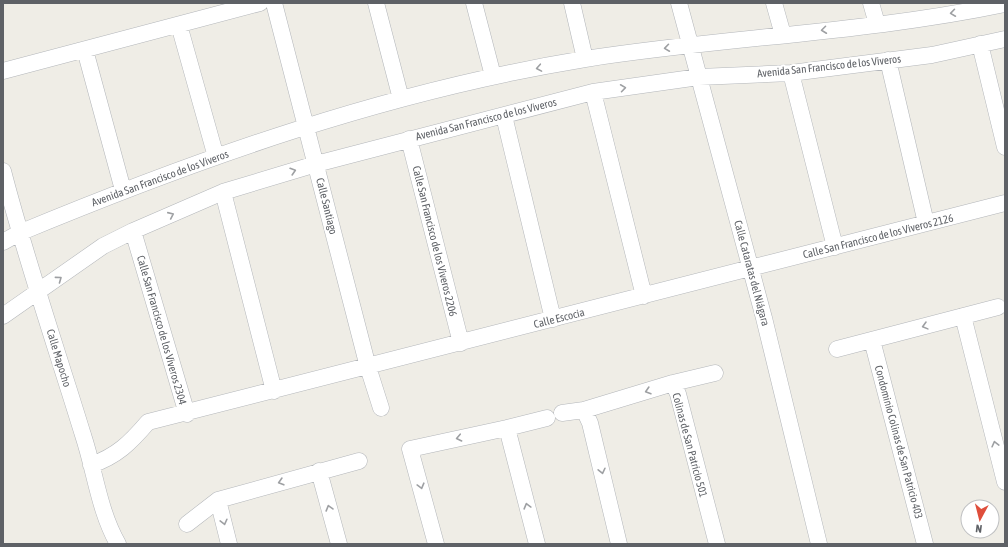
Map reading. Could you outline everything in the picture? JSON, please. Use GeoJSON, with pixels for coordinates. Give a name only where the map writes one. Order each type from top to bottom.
{"type":"FeatureCollection","features":[{"type":"Feature","properties":{"kind":"street"},"geometry":{"type":"LineString","coordinates":[[3,72],[260,3]]}},
{"type":"Feature","properties":{"kind":"street","name":"Calle Santiago"},"geometry":{"type":"LineString","coordinates":[[274,3],[368,367],[381,408]]}},
{"type":"Feature","properties":{"kind":"street"},"geometry":{"type":"LineString","coordinates":[[376,3],[401,99]]}},
{"type":"Feature","properties":{"kind":"street"},"geometry":{"type":"LineString","coordinates":[[474,3],[493,76]]}},
{"type":"Feature","properties":{"kind":"street"},"geometry":{"type":"LineString","coordinates":[[572,3],[585,59]]}},
{"type":"Feature","properties":{"kind":"street","name":"Calle Cataratas del Niágara"},"geometry":{"type":"LineString","coordinates":[[679,3],[751,268],[819,544]]}},
{"type":"Feature","properties":{"kind":"street"},"geometry":{"type":"LineString","coordinates":[[774,3],[783,35]]}},
{"type":"Feature","properties":{"kind":"street"},"geometry":{"type":"LineString","coordinates":[[871,3],[877,24]]}},
{"type":"Feature","properties":{"kind":"street","name":"Avenida San Francisco de los Viveros"},"geometry":{"type":"LineString","coordinates":[[3,242],[19,233],[123,190],[306,126],[401,99],[493,76],[585,59],[690,45],[877,24],[973,7],[1005,4]]}},
{"type":"Feature","properties":{"kind":"street"},"geometry":{"type":"LineString","coordinates":[[179,25],[216,157]]}},
{"type":"Feature","properties":{"kind":"street","name":"Avenida San Francisco de los Viveros"},"geometry":{"type":"LineString","coordinates":[[3,316],[39,293],[103,246],[133,231],[223,192],[409,138],[504,116],[593,92],[699,77],[792,73],[932,55],[1005,39]]}},
{"type":"Feature","properties":{"kind":"street"},"geometry":{"type":"LineString","coordinates":[[980,44],[1005,147]]}},
{"type":"Feature","properties":{"kind":"street"},"geometry":{"type":"LineString","coordinates":[[85,50],[123,190]]}},
{"type":"Feature","properties":{"kind":"street"},"geometry":{"type":"LineString","coordinates":[[888,60],[926,223]]}},
{"type":"Feature","properties":{"kind":"street"},"geometry":{"type":"LineString","coordinates":[[792,73],[835,247]]}},
{"type":"Feature","properties":{"kind":"street"},"geometry":{"type":"LineString","coordinates":[[593,92],[644,296]]}},
{"type":"Feature","properties":{"kind":"street"},"geometry":{"type":"LineString","coordinates":[[504,116],[553,319]]}},
{"type":"Feature","properties":{"kind":"street","name":"Calle San Francisco de los Viveros 2206"},"geometry":{"type":"LineString","coordinates":[[409,138],[461,343]]}},
{"type":"Feature","properties":{"kind":"street","name":"Calle Mapocho"},"geometry":{"type":"LineString","coordinates":[[3,171],[19,233],[89,454],[109,528],[118,544]]}},
{"type":"Feature","properties":{"kind":"street"},"geometry":{"type":"LineString","coordinates":[[223,192],[274,391]]}},
{"type":"Feature","properties":{"kind":"street","name":"Calle San Francisco de los Viveros 2126"},"geometry":{"type":"LineString","coordinates":[[751,268],[1005,203]]}},
{"type":"Feature","properties":{"kind":"street","name":"Calle San Francisco de los Viveros 2304"},"geometry":{"type":"LineString","coordinates":[[91,465],[108,459],[131,442],[148,422],[187,414],[133,231]]}},
{"type":"Feature","properties":{"kind":"street","name":"Calle Escocia"},"geometry":{"type":"LineString","coordinates":[[187,414],[751,268]]}},
{"type":"Feature","properties":{"kind":"street"},"geometry":{"type":"LineString","coordinates":[[837,349],[998,306]]}},
{"type":"Feature","properties":{"kind":"street"},"geometry":{"type":"LineString","coordinates":[[963,316],[1005,482]]}},
{"type":"Feature","properties":{"kind":"street","name":"Condominio Colinas de San Patricio 403"},"geometry":{"type":"LineString","coordinates":[[872,340],[925,544]]}},
{"type":"Feature","properties":{"kind":"street"},"geometry":{"type":"LineString","coordinates":[[673,383],[715,373]]}},
{"type":"Feature","properties":{"kind":"street","name":"Colinas de San Patricio 501"},"geometry":{"type":"LineString","coordinates":[[562,414],[584,410],[673,383],[678,394],[717,544]]}},
{"type":"Feature","properties":{"kind":"street"},"geometry":{"type":"LineString","coordinates":[[584,410],[590,423],[619,544]]}},
{"type":"Feature","properties":{"kind":"street"},"geometry":{"type":"LineString","coordinates":[[436,544],[410,449],[547,418]]}},
{"type":"Feature","properties":{"kind":"street"},"geometry":{"type":"LineString","coordinates":[[507,428],[537,544]]}},
{"type":"Feature","properties":{"kind":"street"},"geometry":{"type":"LineString","coordinates":[[187,524],[218,500],[359,461]]}},
{"type":"Feature","properties":{"kind":"street"},"geometry":{"type":"LineString","coordinates":[[319,471],[339,544]]}},
{"type":"Feature","properties":{"kind":"street"},"geometry":{"type":"LineString","coordinates":[[218,500],[229,544]]}}]}
